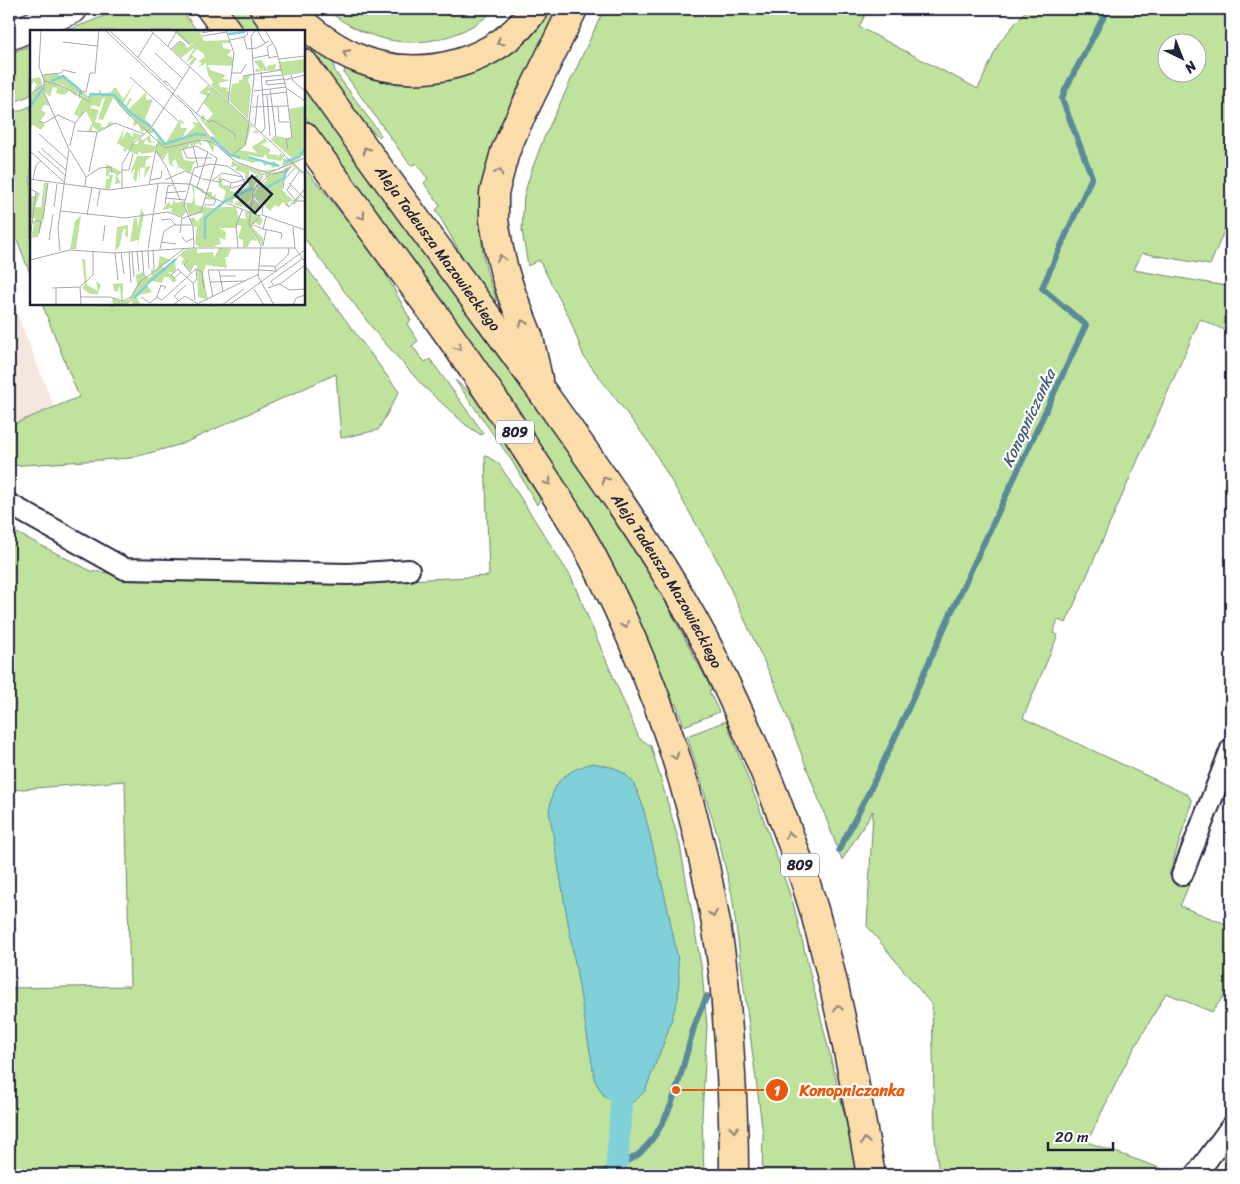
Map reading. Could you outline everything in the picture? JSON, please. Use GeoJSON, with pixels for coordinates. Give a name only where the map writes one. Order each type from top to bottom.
{"type":"FeatureCollection","features":[{"type":"Feature","properties":{"kind":"main road"},"geometry":{"type":"LineString","coordinates":[[211,9],[226,30]]}},
{"type":"Feature","properties":{"kind":"main road"},"geometry":{"type":"LineString","coordinates":[[264,9],[279,30]]}},
{"type":"Feature","properties":{"kind":"main road"},"geometry":{"type":"LineString","coordinates":[[287,9],[325,41],[344,52],[378,65],[412,70],[451,66],[484,52],[515,31],[530,16],[534,9]]}},
{"type":"Feature","properties":{"kind":"main road"},"geometry":{"type":"LineString","coordinates":[[540,387],[529,338],[503,266],[494,220],[494,193],[505,152],[517,124],[573,9]]}},
{"type":"Feature","properties":{"kind":"main road"},"geometry":{"type":"LineString","coordinates":[[9,36],[64,12]]}},
{"type":"Feature","properties":{"kind":"main road","name":"Aleja Tadeusza Mazowieckiego"},"geometry":{"type":"LineString","coordinates":[[305,65],[540,387],[607,483],[670,579],[708,648],[765,771],[799,863],[822,936],[849,1055],[871,1175]]}},
{"type":"Feature","properties":{"kind":"main road","name":"809"},"geometry":{"type":"LineString","coordinates":[[305,137],[485,386],[564,508],[591,555],[632,639],[660,710],[680,771],[699,841],[719,944],[726,1002],[733,1098],[734,1175]]}},
{"type":"Feature","properties":{"kind":"street"},"geometry":{"type":"LineString","coordinates":[[9,504],[125,569],[348,574],[409,570]]}},
{"type":"Feature","properties":{"kind":"street"},"geometry":{"type":"LineString","coordinates":[[1182,875],[1231,749]]}},
{"type":"Feature","properties":{"kind":"street"},"geometry":{"type":"LineString","coordinates":[[1196,1175],[1231,1127]]}},
{"type":"Feature","properties":{"kind":"shaded area"},"geometry":{"type":"Polygon","coordinates":[[[9,293],[54,407],[9,426],[9,293]]]}},
{"type":"Feature","properties":{"kind":"green space"},"geometry":{"type":"Polygon","coordinates":[[[122,9],[181,9],[196,30],[69,30],[122,9]]]}},
{"type":"Feature","properties":{"kind":"green space"},"geometry":{"type":"Polygon","coordinates":[[[227,9],[247,9],[263,30],[242,30],[227,9]]]}},
{"type":"Feature","properties":{"kind":"green space"},"geometry":{"type":"Polygon","coordinates":[[[326,9],[496,9],[476,24],[455,34],[433,40],[411,42],[389,40],[367,33],[346,23],[326,9]]]}},
{"type":"Feature","properties":{"kind":"green space"},"geometry":{"type":"Polygon","coordinates":[[[546,9],[559,9],[481,208],[483,253],[496,305],[477,283],[436,210],[440,206],[424,183],[428,179],[416,163],[411,166],[344,73],[345,67],[401,81],[546,9]]]}},
{"type":"Feature","properties":{"kind":"green space"},"geometry":{"type":"Polygon","coordinates":[[[604,9],[868,9],[859,27],[978,89],[999,43],[1027,9],[1231,9],[1231,214],[1210,265],[1142,253],[1134,270],[1226,286],[1231,289],[1231,333],[1200,319],[1066,623],[1058,620],[1053,633],[1058,635],[1023,718],[1188,795],[1192,801],[1169,875],[1189,885],[1180,906],[1231,926],[1231,986],[1212,1012],[1166,993],[1126,1063],[1087,1142],[1177,1175],[939,1175],[935,1139],[932,1005],[867,926],[873,811],[842,860],[775,685],[717,560],[650,444],[584,357],[569,317],[539,260],[528,266],[522,230],[524,195],[543,140],[604,9]]]}},
{"type":"Feature","properties":{"kind":"green space"},"geometry":{"type":"Polygon","coordinates":[[[309,43],[334,61],[336,73],[381,135],[379,137],[358,119],[306,48],[306,44],[309,43]]]}},
{"type":"Feature","properties":{"kind":"green space"},"geometry":{"type":"Polygon","coordinates":[[[30,45],[30,95],[9,104],[9,54],[30,45]]]}},
{"type":"Feature","properties":{"kind":"green space"},"geometry":{"type":"Polygon","coordinates":[[[305,86],[519,381],[646,565],[712,690],[709,691],[719,712],[684,726],[676,704],[674,704],[644,636],[375,211],[305,116],[305,86]]]}},
{"type":"Feature","properties":{"kind":"green space"},"geometry":{"type":"Polygon","coordinates":[[[30,106],[30,273],[9,219],[9,115],[30,106]]]}},
{"type":"Feature","properties":{"kind":"green space"},"geometry":{"type":"Polygon","coordinates":[[[305,168],[376,256],[411,321],[407,324],[418,341],[412,346],[425,362],[430,359],[483,433],[481,435],[466,425],[423,386],[377,334],[305,239],[305,168]]]}},
{"type":"Feature","properties":{"kind":"green space"},"geometry":{"type":"Polygon","coordinates":[[[305,265],[399,392],[378,430],[341,438],[336,374],[182,444],[131,458],[9,466],[9,426],[79,397],[42,305],[305,305],[305,265]]]}},
{"type":"Feature","properties":{"kind":"green space"},"geometry":{"type":"Polygon","coordinates":[[[455,380],[482,403],[540,494],[537,505],[512,461],[455,380]]]}},
{"type":"Feature","properties":{"kind":"green space"},"geometry":{"type":"Polygon","coordinates":[[[485,455],[499,464],[571,577],[639,738],[651,746],[680,845],[702,971],[707,1026],[702,1117],[704,1175],[9,1175],[9,988],[130,986],[125,781],[9,790],[9,529],[91,571],[178,581],[346,583],[489,576],[485,455]]]}},
{"type":"Feature","properties":{"kind":"green space"},"geometry":{"type":"Polygon","coordinates":[[[726,721],[793,903],[846,1121],[857,1175],[762,1175],[763,1134],[732,895],[718,837],[687,736],[726,721]]]}},
{"type":"Feature","properties":{"kind":"water"},"geometry":{"type":"Polygon","coordinates":[[[593,763],[615,768],[633,782],[642,803],[667,905],[678,960],[678,998],[667,1034],[645,1091],[636,1100],[627,1105],[615,1103],[604,1096],[595,1081],[549,811],[553,792],[561,780],[576,769],[593,763]]]}},
{"type":"Feature","properties":{"kind":"waterway","name":"Konopniczanka"},"geometry":{"type":"LineString","coordinates":[[839,850],[899,729],[950,615],[1086,325],[1042,288],[1092,177],[1062,99],[1108,9]]}},
{"type":"Feature","properties":{"kind":"waterway","name":"Konopniczanka"},"geometry":{"type":"LineString","coordinates":[[595,1175],[636,1156],[652,1140],[669,1109],[695,1024],[707,996]]}},
{"type":"Feature","properties":{"kind":"waterway"},"geometry":{"type":"LineString","coordinates":[[617,1165],[621,1104]]}},
{"type":"Feature","properties":{"kind":"place","name":"Konopniczanka"},"geometry":{"type":"Point","coordinates":[676,1090]}}]}
